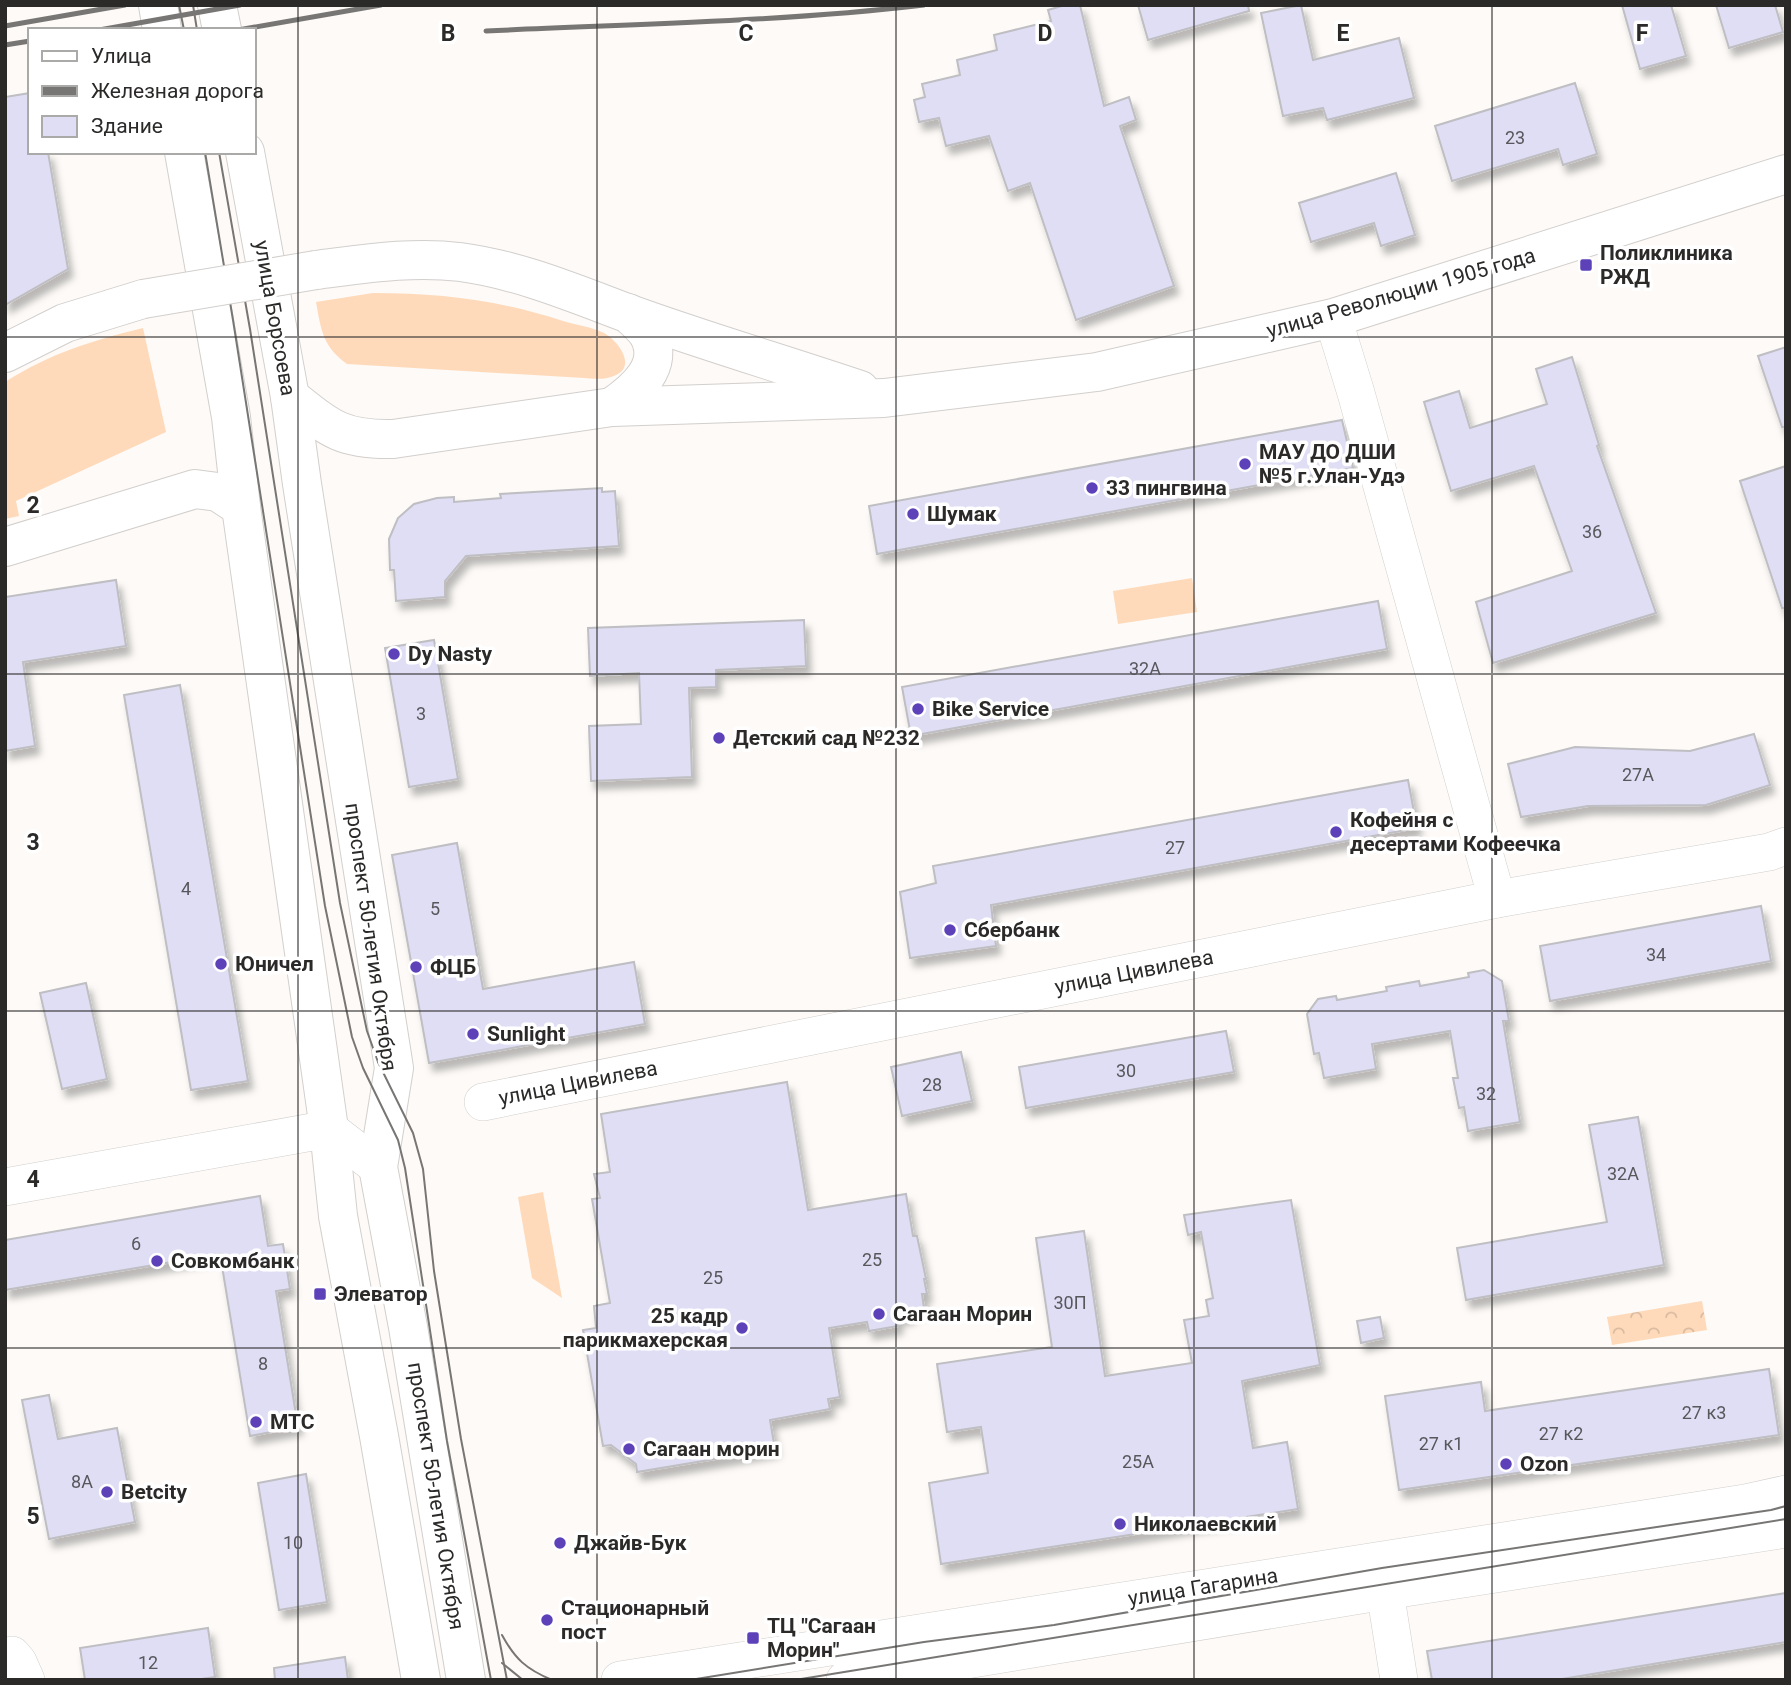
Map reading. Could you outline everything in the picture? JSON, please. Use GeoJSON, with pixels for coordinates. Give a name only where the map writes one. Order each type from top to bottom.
{"type":"FeatureCollection","features":[{"type":"Feature","properties":{"kind":"main road"},"geometry":{"type":"LineString","coordinates":[[158,5],[162,28]]}},
{"type":"Feature","properties":{"kind":"main road"},"geometry":{"type":"LineString","coordinates":[[217,5],[222,28]]}},
{"type":"Feature","properties":{"kind":"main road"},"geometry":{"type":"LineString","coordinates":[[184,154],[231,417],[241,508],[329,1129],[338,1216],[421,1680]]}},
{"type":"Feature","properties":{"kind":"main road","name":"улица Борсоева"},"geometry":{"type":"LineString","coordinates":[[245,154],[290,397],[302,484]]}},
{"type":"Feature","properties":{"kind":"main road","name":"улица Революции 1905 года"},"geometry":{"type":"LineString","coordinates":[[290,397],[322,423],[345,434],[365,439],[393,439],[612,407],[884,398],[1097,372],[1333,317],[1786,174]]}},
{"type":"Feature","properties":{"kind":"main road","name":"улица Революции 1905 года"},"geometry":{"type":"LineString","coordinates":[[5,353],[65,323],[143,299],[316,270],[399,260],[457,261],[513,271],[628,313],[884,398]]}},
{"type":"Feature","properties":{"kind":"main road","name":"улица Революции 1905 года"},"geometry":{"type":"LineString","coordinates":[[612,407],[638,388],[650,370],[653,351],[648,334],[628,313]]}},
{"type":"Feature","properties":{"kind":"main road"},"geometry":{"type":"LineString","coordinates":[[195,489],[220,458],[231,417]]}},
{"type":"Feature","properties":{"kind":"main road","name":"проспект 50-летия Октября"},"geometry":{"type":"LineString","coordinates":[[302,484],[394,1068],[378,1167],[408,1327],[467,1680]]}},
{"type":"Feature","properties":{"kind":"main road"},"geometry":{"type":"LineString","coordinates":[[13,541],[195,489],[218,492],[241,508]]}},
{"type":"Feature","properties":{"kind":"street"},"geometry":{"type":"LineString","coordinates":[[1333,317],[1351,373],[1497,899]]}},
{"type":"Feature","properties":{"kind":"street","name":"улица Цивилева"},"geometry":{"type":"LineString","coordinates":[[483,1102],[1497,899],[1769,852],[1786,846]]}},
{"type":"Feature","properties":{"kind":"street"},"geometry":{"type":"LineString","coordinates":[[5,1187],[329,1129],[378,1167]]}},
{"type":"Feature","properties":{"kind":"street","name":"улица Гагарина"},"geometry":{"type":"LineString","coordinates":[[620,1680],[1745,1503],[1786,1494]]}},
{"type":"Feature","properties":{"kind":"street","name":"улица Гагарина"},"geometry":{"type":"LineString","coordinates":[[845,1680],[1385,1591],[1786,1529]]}},
{"type":"Feature","properties":{"kind":"street"},"geometry":{"type":"LineString","coordinates":[[1385,1591],[1399,1680]]}},
{"type":"Feature","properties":{"kind":"green space"},"geometry":{"type":"Polygon","coordinates":[[[373,293],[469,299],[589,328],[604,333],[614,341],[623,353],[625,365],[616,375],[596,379],[347,364],[333,351],[324,337],[316,302],[373,293]]]}},
{"type":"Feature","properties":{"kind":"green space"},"geometry":{"type":"Polygon","coordinates":[[[143,328],[166,432],[16,501],[19,516],[5,519],[5,382],[72,349],[143,328]]]}},
{"type":"Feature","properties":{"kind":"green space"},"geometry":{"type":"Polygon","coordinates":[[[1192,578],[1197,612],[1118,624],[1113,591],[1192,578]]]}},
{"type":"Feature","properties":{"kind":"green space"},"geometry":{"type":"Polygon","coordinates":[[[543,1192],[562,1298],[532,1278],[518,1197],[543,1192]]]}},
{"type":"Feature","properties":{"kind":"green space"},"geometry":{"type":"Polygon","coordinates":[[[1702,1301],[1707,1330],[1612,1345],[1607,1317],[1702,1301]]]}},
{"type":"Feature","properties":{"kind":"building"},"geometry":{"type":"Polygon","coordinates":[[[1065,5],[1080,5],[1104,106],[1129,97],[1136,120],[1120,126],[1174,286],[1076,320],[1030,183],[1008,191],[989,136],[946,146],[939,118],[919,122],[914,100],[925,97],[922,84],[960,75],[957,60],[997,50],[994,35],[1051,21],[1048,10],[1065,5]]]}},
{"type":"Feature","properties":{"kind":"building"},"geometry":{"type":"Polygon","coordinates":[[[1138,5],[1248,5],[1249,11],[1148,40],[1138,5]]]}},
{"type":"Feature","properties":{"kind":"building"},"geometry":{"type":"Polygon","coordinates":[[[1301,5],[1313,60],[1399,38],[1414,98],[1327,120],[1323,108],[1283,116],[1261,13],[1301,5]]]}},
{"type":"Feature","properties":{"kind":"building"},"geometry":{"type":"Polygon","coordinates":[[[1622,5],[1671,5],[1686,56],[1640,69],[1622,5]]]}},
{"type":"Feature","properties":{"kind":"building"},"geometry":{"type":"Polygon","coordinates":[[[1716,5],[1775,5],[1783,32],[1729,48],[1716,5]]]}},
{"type":"Feature","properties":{"kind":"building"},"geometry":{"type":"Polygon","coordinates":[[[1575,83],[1597,154],[1563,165],[1558,149],[1452,181],[1435,126],[1575,83]]]}},
{"type":"Feature","properties":{"kind":"building"},"geometry":{"type":"Polygon","coordinates":[[[28,93],[28,154],[48,154],[68,269],[5,305],[5,97],[28,93]]]}},
{"type":"Feature","properties":{"kind":"building"},"geometry":{"type":"Polygon","coordinates":[[[1396,173],[1415,235],[1381,246],[1374,223],[1311,242],[1299,203],[1396,173]]]}},
{"type":"Feature","properties":{"kind":"building"},"geometry":{"type":"Polygon","coordinates":[[[1786,347],[1786,427],[1782,427],[1758,356],[1786,347]]]}},
{"type":"Feature","properties":{"kind":"building"},"geometry":{"type":"Polygon","coordinates":[[[1572,357],[1599,445],[1597,446],[1656,613],[1493,663],[1476,602],[1572,571],[1534,466],[1451,491],[1424,402],[1459,391],[1470,428],[1547,404],[1536,369],[1572,357]]]}},
{"type":"Feature","properties":{"kind":"building"},"geometry":{"type":"Polygon","coordinates":[[[1342,420],[1353,468],[877,554],[869,506],[1342,420]]]}},
{"type":"Feature","properties":{"kind":"building"},"geometry":{"type":"Polygon","coordinates":[[[1786,466],[1786,608],[1782,608],[1740,481],[1786,466]]]}},
{"type":"Feature","properties":{"kind":"building"},"geometry":{"type":"Polygon","coordinates":[[[602,488],[602,492],[615,491],[619,546],[466,556],[445,581],[445,597],[396,601],[394,570],[390,570],[389,539],[398,518],[414,504],[437,498],[454,497],[454,502],[501,498],[500,494],[602,488]]]}},
{"type":"Feature","properties":{"kind":"building"},"geometry":{"type":"Polygon","coordinates":[[[116,580],[126,646],[23,662],[35,746],[5,751],[5,597],[116,580]]]}},
{"type":"Feature","properties":{"kind":"building"},"geometry":{"type":"Polygon","coordinates":[[[1378,601],[1387,649],[911,736],[902,687],[1378,601]]]}},
{"type":"Feature","properties":{"kind":"building"},"geometry":{"type":"Polygon","coordinates":[[[804,620],[806,666],[716,670],[716,687],[689,688],[692,777],[591,781],[589,726],[641,724],[639,673],[590,676],[588,628],[804,620]]]}},
{"type":"Feature","properties":{"kind":"building"},"geometry":{"type":"Polygon","coordinates":[[[434,640],[458,779],[409,787],[385,648],[434,640]]]}},
{"type":"Feature","properties":{"kind":"building"},"geometry":{"type":"Polygon","coordinates":[[[180,685],[248,1081],[191,1090],[124,695],[180,685]]]}},
{"type":"Feature","properties":{"kind":"building"},"geometry":{"type":"Polygon","coordinates":[[[1754,734],[1770,785],[1706,805],[1588,806],[1521,817],[1508,764],[1575,747],[1690,751],[1754,734]]]}},
{"type":"Feature","properties":{"kind":"building"},"geometry":{"type":"Polygon","coordinates":[[[1408,780],[1417,828],[991,905],[996,946],[910,958],[900,892],[936,883],[933,866],[1408,780]]]}},
{"type":"Feature","properties":{"kind":"building"},"geometry":{"type":"Polygon","coordinates":[[[457,843],[483,989],[634,962],[645,1024],[429,1063],[392,855],[457,843]]]}},
{"type":"Feature","properties":{"kind":"building"},"geometry":{"type":"Polygon","coordinates":[[[1761,906],[1771,961],[1550,1001],[1540,946],[1761,906]]]}},
{"type":"Feature","properties":{"kind":"building"},"geometry":{"type":"Polygon","coordinates":[[[1484,970],[1502,981],[1509,1021],[1503,1021],[1520,1122],[1468,1131],[1464,1107],[1459,1108],[1453,1078],[1458,1078],[1450,1031],[1372,1044],[1376,1069],[1324,1078],[1319,1053],[1314,1054],[1307,1014],[1318,999],[1336,996],[1337,1000],[1387,991],[1386,987],[1419,981],[1420,986],[1469,977],[1468,973],[1484,970]]]}},
{"type":"Feature","properties":{"kind":"building"},"geometry":{"type":"Polygon","coordinates":[[[86,983],[107,1079],[62,1089],[40,993],[86,983]]]}},
{"type":"Feature","properties":{"kind":"building"},"geometry":{"type":"Polygon","coordinates":[[[1226,1031],[1234,1072],[1026,1108],[1019,1067],[1226,1031]]]}},
{"type":"Feature","properties":{"kind":"building"},"geometry":{"type":"Polygon","coordinates":[[[961,1052],[972,1101],[902,1116],[891,1067],[961,1052]]]}},
{"type":"Feature","properties":{"kind":"building"},"geometry":{"type":"Polygon","coordinates":[[[787,1082],[808,1210],[906,1194],[913,1236],[917,1236],[926,1279],[927,1294],[922,1294],[924,1308],[910,1310],[911,1315],[897,1317],[898,1326],[869,1331],[867,1322],[829,1328],[840,1397],[828,1399],[830,1409],[770,1420],[775,1449],[637,1472],[636,1464],[611,1445],[603,1446],[583,1330],[596,1328],[594,1306],[610,1303],[592,1199],[600,1198],[594,1174],[610,1172],[601,1114],[787,1082]]]}},
{"type":"Feature","properties":{"kind":"building"},"geometry":{"type":"Polygon","coordinates":[[[1638,1117],[1664,1265],[1466,1300],[1457,1248],[1607,1222],[1589,1125],[1638,1117]]]}},
{"type":"Feature","properties":{"kind":"building"},"geometry":{"type":"Polygon","coordinates":[[[260,1196],[268,1246],[283,1244],[290,1289],[276,1291],[298,1427],[250,1436],[220,1254],[5,1290],[5,1240],[260,1196]]]}},
{"type":"Feature","properties":{"kind":"building"},"geometry":{"type":"Polygon","coordinates":[[[1291,1200],[1320,1365],[1242,1381],[1253,1448],[1287,1442],[1298,1509],[941,1564],[929,1483],[988,1473],[981,1427],[947,1432],[937,1364],[1052,1347],[1036,1238],[1084,1231],[1105,1376],[1192,1363],[1184,1320],[1209,1316],[1206,1300],[1213,1298],[1201,1232],[1188,1235],[1184,1215],[1291,1200]]]}},
{"type":"Feature","properties":{"kind":"building"},"geometry":{"type":"Polygon","coordinates":[[[1380,1317],[1384,1338],[1361,1343],[1357,1321],[1380,1317]]]}},
{"type":"Feature","properties":{"kind":"building"},"geometry":{"type":"Polygon","coordinates":[[[1769,1369],[1779,1435],[1399,1490],[1385,1396],[1481,1382],[1485,1411],[1769,1369]]]}},
{"type":"Feature","properties":{"kind":"building"},"geometry":{"type":"Polygon","coordinates":[[[49,1395],[58,1439],[117,1428],[135,1522],[49,1539],[22,1400],[49,1395]]]}},
{"type":"Feature","properties":{"kind":"building"},"geometry":{"type":"Polygon","coordinates":[[[306,1474],[327,1602],[279,1610],[258,1483],[306,1474]]]}},
{"type":"Feature","properties":{"kind":"building"},"geometry":{"type":"Polygon","coordinates":[[[1786,1593],[1786,1642],[1556,1680],[1432,1680],[1427,1651],[1786,1593]]]}},
{"type":"Feature","properties":{"kind":"building"},"geometry":{"type":"Polygon","coordinates":[[[208,1628],[215,1677],[195,1680],[85,1680],[80,1648],[208,1628]]]}},
{"type":"Feature","properties":{"kind":"building"},"geometry":{"type":"Polygon","coordinates":[[[345,1657],[348,1680],[275,1680],[274,1668],[345,1657]]]}},
{"type":"Feature","properties":{"kind":"tram line"},"geometry":{"type":"LineString","coordinates":[[179,5],[184,28]]}},
{"type":"Feature","properties":{"kind":"tram line"},"geometry":{"type":"LineString","coordinates":[[193,5],[197,28]]}},
{"type":"Feature","properties":{"kind":"tram line"},"geometry":{"type":"LineString","coordinates":[[205,154],[325,906],[352,1037],[363,1068],[398,1140],[405,1168],[447,1441],[491,1680]]}},
{"type":"Feature","properties":{"kind":"tram line"},"geometry":{"type":"LineString","coordinates":[[219,154],[250,329],[340,903],[367,1031],[378,1062],[413,1133],[423,1169],[434,1271],[461,1439],[507,1680]]}},
{"type":"Feature","properties":{"kind":"tram line"},"geometry":{"type":"LineString","coordinates":[[690,1680],[924,1642],[1054,1625],[1382,1568],[1786,1506]]}},
{"type":"Feature","properties":{"kind":"tram line"},"geometry":{"type":"LineString","coordinates":[[795,1680],[1786,1519]]}},
{"type":"Feature","properties":{"kind":"tram line"},"geometry":{"type":"LineString","coordinates":[[502,1635],[522,1662],[552,1680]]}},
{"type":"Feature","properties":{"kind":"tram line"},"geometry":{"type":"LineString","coordinates":[[502,1663],[523,1680]]}},
{"type":"Feature","properties":{"kind":"railway"},"geometry":{"type":"LineString","coordinates":[[5,26],[125,5]]}},
{"type":"Feature","properties":{"kind":"railway"},"geometry":{"type":"LineString","coordinates":[[110,28],[240,5]]}},
{"type":"Feature","properties":{"kind":"railway"},"geometry":{"type":"LineString","coordinates":[[249,28],[381,5]]}},
{"type":"Feature","properties":{"kind":"railway"},"geometry":{"type":"LineString","coordinates":[[486,31],[760,19],[924,5]]}},
{"type":"Feature","properties":{"kind":"railway"},"geometry":{"type":"LineString","coordinates":[[5,45],[28,41]]}},
{"type":"Feature","properties":{"kind":"place","name":"Поликлиника РЖД"},"geometry":{"type":"Point","coordinates":[1586,265]}},
{"type":"Feature","properties":{"kind":"place","name":"МАУ ДО ДШИ №5 г.Улан-Удэ"},"geometry":{"type":"Point","coordinates":[1245,464]}},
{"type":"Feature","properties":{"kind":"place","name":"33 пингвина"},"geometry":{"type":"Point","coordinates":[1092,488]}},
{"type":"Feature","properties":{"kind":"place","name":"Шумак"},"geometry":{"type":"Point","coordinates":[913,514]}},
{"type":"Feature","properties":{"kind":"place","name":"Dy Nasty"},"geometry":{"type":"Point","coordinates":[394,654]}},
{"type":"Feature","properties":{"kind":"place","name":"Bike Service"},"geometry":{"type":"Point","coordinates":[918,709]}},
{"type":"Feature","properties":{"kind":"place","name":"Детский сад №232"},"geometry":{"type":"Point","coordinates":[719,738]}},
{"type":"Feature","properties":{"kind":"place","name":"Кофейня с десертами Кофеечка"},"geometry":{"type":"Point","coordinates":[1336,832]}},
{"type":"Feature","properties":{"kind":"place","name":"Сбербанк"},"geometry":{"type":"Point","coordinates":[950,930]}},
{"type":"Feature","properties":{"kind":"place","name":"Юничел"},"geometry":{"type":"Point","coordinates":[221,964]}},
{"type":"Feature","properties":{"kind":"place","name":"ФЦБ"},"geometry":{"type":"Point","coordinates":[416,967]}},
{"type":"Feature","properties":{"kind":"place","name":"Sunlight"},"geometry":{"type":"Point","coordinates":[473,1034]}},
{"type":"Feature","properties":{"kind":"place","name":"Совкомбанк"},"geometry":{"type":"Point","coordinates":[157,1261]}},
{"type":"Feature","properties":{"kind":"place","name":"Элеватор"},"geometry":{"type":"Point","coordinates":[320,1294]}},
{"type":"Feature","properties":{"kind":"place","name":"Сагаан Морин"},"geometry":{"type":"Point","coordinates":[879,1314]}},
{"type":"Feature","properties":{"kind":"place","name":"25 кадр парикмахерская"},"geometry":{"type":"Point","coordinates":[742,1328]}},
{"type":"Feature","properties":{"kind":"place","name":"МТС"},"geometry":{"type":"Point","coordinates":[256,1422]}},
{"type":"Feature","properties":{"kind":"place","name":"Сагаан морин"},"geometry":{"type":"Point","coordinates":[629,1449]}},
{"type":"Feature","properties":{"kind":"place","name":"Ozon"},"geometry":{"type":"Point","coordinates":[1506,1464]}},
{"type":"Feature","properties":{"kind":"place","name":"Betcity"},"geometry":{"type":"Point","coordinates":[107,1492]}},
{"type":"Feature","properties":{"kind":"place","name":"Николаевский"},"geometry":{"type":"Point","coordinates":[1120,1524]}},
{"type":"Feature","properties":{"kind":"place","name":"Джайв-Бук"},"geometry":{"type":"Point","coordinates":[560,1543]}},
{"type":"Feature","properties":{"kind":"place","name":"Стационарный пост"},"geometry":{"type":"Point","coordinates":[547,1620]}},
{"type":"Feature","properties":{"kind":"place","name":"ТЦ \"Сагаан Морин\""},"geometry":{"type":"Point","coordinates":[753,1638]}}]}
